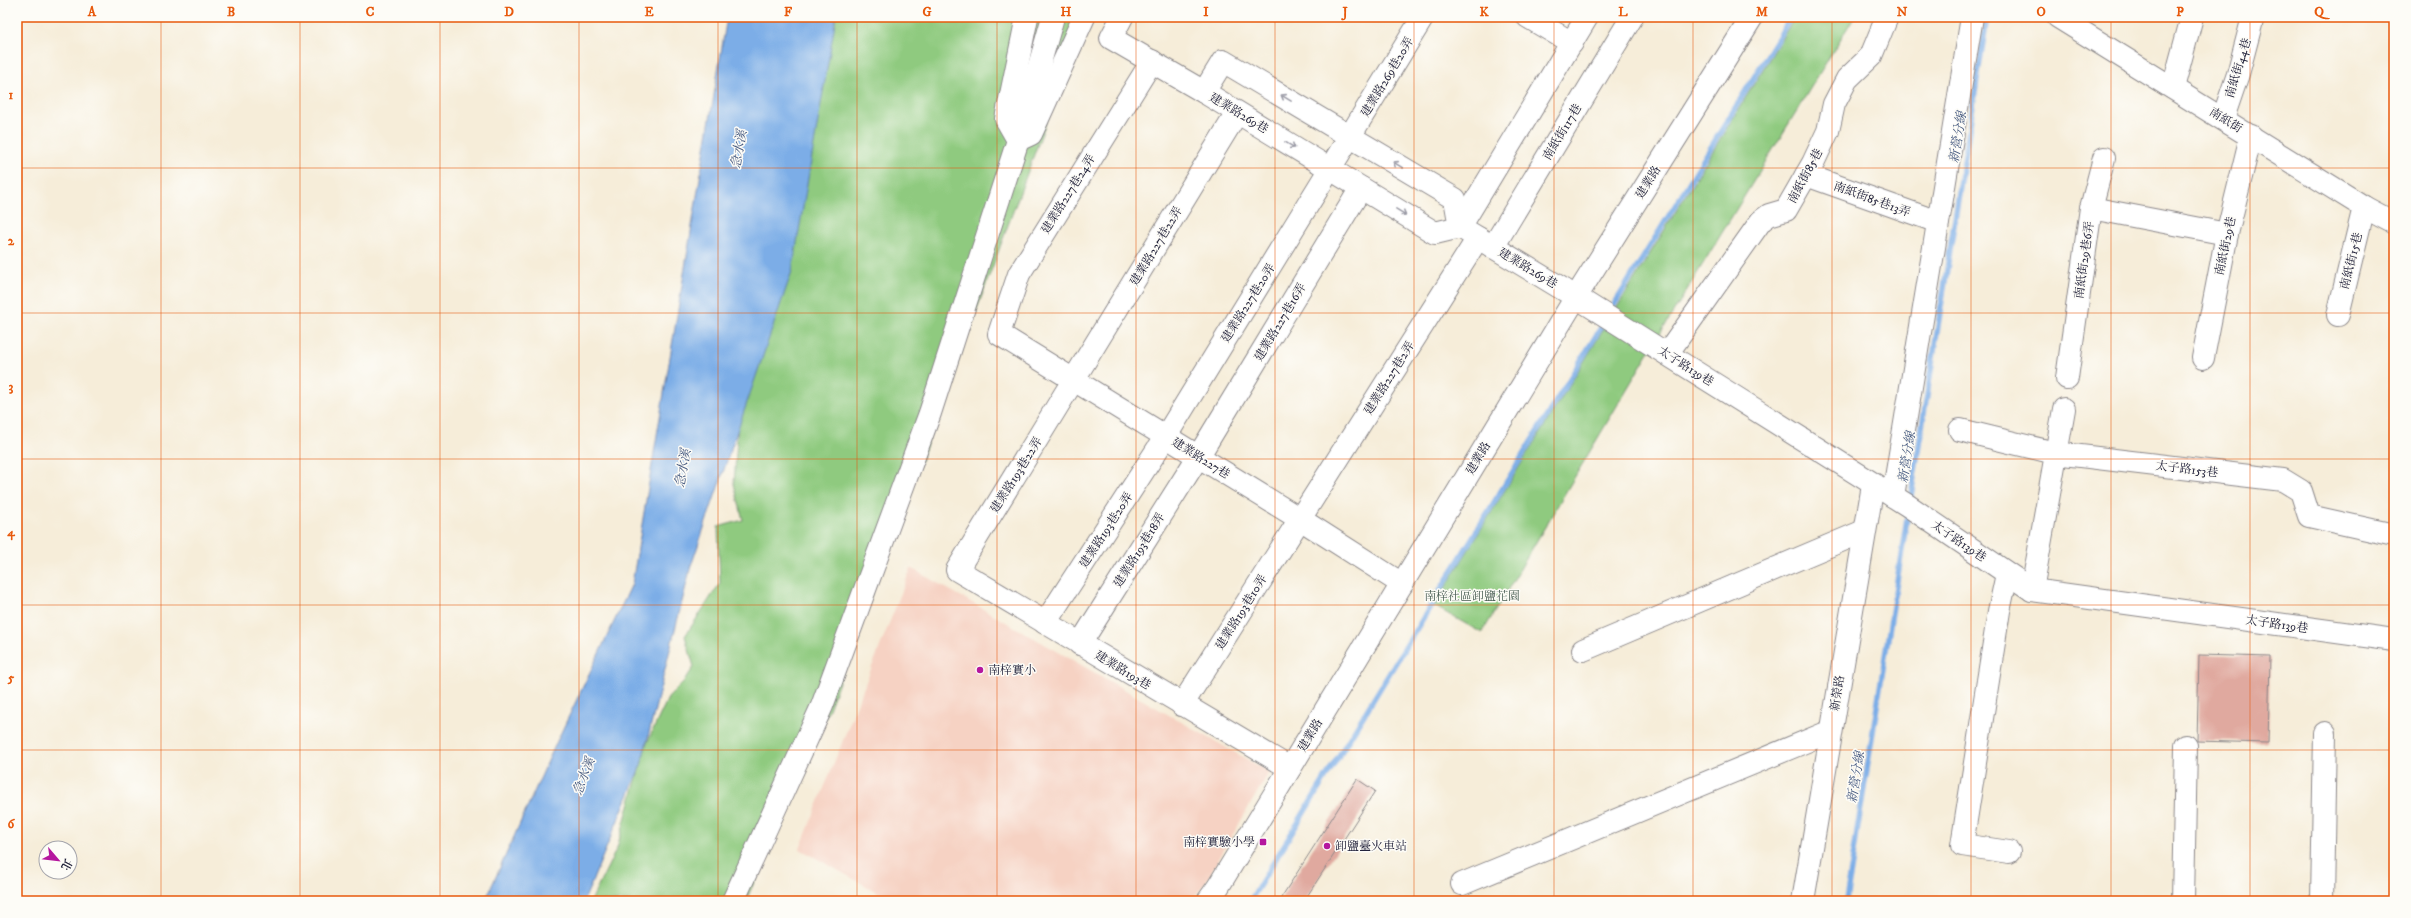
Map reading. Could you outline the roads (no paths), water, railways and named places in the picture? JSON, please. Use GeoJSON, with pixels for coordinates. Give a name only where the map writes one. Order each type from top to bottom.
{"type":"FeatureCollection","features":[{"type":"Feature","properties":{"kind":"street"},"geometry":{"type":"LineString","coordinates":[[1018,140],[1006,119],[1027,17]]}},
{"type":"Feature","properties":{"kind":"street"},"geometry":{"type":"LineString","coordinates":[[733,901],[822,706],[930,414],[1018,140],[1053,17]]}},
{"type":"Feature","properties":{"kind":"street"},"geometry":{"type":"LineString","coordinates":[[1018,140],[1031,134],[1084,17]]}},
{"type":"Feature","properties":{"kind":"street"},"geometry":{"type":"LineString","coordinates":[[1122,17],[1111,38],[1204,92]]}},
{"type":"Feature","properties":{"kind":"street","name":"建業路269巷20弄"},"geometry":{"type":"LineString","coordinates":[[1330,170],[1423,17]]}},
{"type":"Feature","properties":{"kind":"street"},"geometry":{"type":"LineString","coordinates":[[1528,17],[1572,43]]}},
{"type":"Feature","properties":{"kind":"street"},"geometry":{"type":"LineString","coordinates":[[1460,227],[1587,17]]}},
{"type":"Feature","properties":{"kind":"street","name":"南紙街117巷"},"geometry":{"type":"LineString","coordinates":[[1485,242],[1632,17]]}},
{"type":"Feature","properties":{"kind":"street","name":"建業路"},"geometry":{"type":"LineString","coordinates":[[1208,901],[1218,887],[1576,297],[1752,17]]}},
{"type":"Feature","properties":{"kind":"street","name":"南紙街85巷"},"geometry":{"type":"LineString","coordinates":[[1667,354],[1761,221],[1769,215],[1786,210],[1806,175],[1828,131],[1834,104],[1847,79],[1872,56],[1888,17]]}},
{"type":"Feature","properties":{"kind":"street"},"geometry":{"type":"LineString","coordinates":[[1900,501],[1938,222],[1972,17]]}},
{"type":"Feature","properties":{"kind":"street"},"geometry":{"type":"LineString","coordinates":[[2173,88],[2192,17]]}},
{"type":"Feature","properties":{"kind":"street","name":"南紙街44巷"},"geometry":{"type":"LineString","coordinates":[[2222,118],[2238,74],[2253,17]]}},
{"type":"Feature","properties":{"kind":"street","name":"南紙街"},"geometry":{"type":"LineString","coordinates":[[2069,20],[2173,88],[2364,207],[2394,223]]}},
{"type":"Feature","properties":{"kind":"street","name":"建業路227巷24弄"},"geometry":{"type":"LineString","coordinates":[[999,334],[1019,274],[1152,61]]}},
{"type":"Feature","properties":{"kind":"street","name":"建業路269巷"},"geometry":{"type":"LineString","coordinates":[[1460,227],[1455,199],[1223,61],[1204,92],[1435,233],[1460,227],[1576,297]]}},
{"type":"Feature","properties":{"kind":"street","name":"建業路227巷22弄"},"geometry":{"type":"LineString","coordinates":[[1074,380],[1237,113]]}},
{"type":"Feature","properties":{"kind":"street","name":"南紙街29巷"},"geometry":{"type":"LineString","coordinates":[[2203,358],[2227,234],[2251,136]]}},
{"type":"Feature","properties":{"kind":"street"},"geometry":{"type":"LineString","coordinates":[[2091,208],[2104,158]]}},
{"type":"Feature","properties":{"kind":"street","name":"建業路227巷20弄"},"geometry":{"type":"LineString","coordinates":[[1166,436],[1330,170]]}},
{"type":"Feature","properties":{"kind":"street","name":"南紙街85巷13弄"},"geometry":{"type":"LineString","coordinates":[[1806,175],[1938,222]]}},
{"type":"Feature","properties":{"kind":"street","name":"建業路227巷16弄"},"geometry":{"type":"LineString","coordinates":[[1198,457],[1361,188]]}},
{"type":"Feature","properties":{"kind":"street","name":"南紙街15巷"},"geometry":{"type":"LineString","coordinates":[[2338,315],[2364,207]]}},
{"type":"Feature","properties":{"kind":"street","name":"南紙街29巷6弄"},"geometry":{"type":"LineString","coordinates":[[2067,378],[2091,208],[2227,234]]}},
{"type":"Feature","properties":{"kind":"street","name":"建業路227巷2弄"},"geometry":{"type":"LineString","coordinates":[[1300,518],[1485,242]]}},
{"type":"Feature","properties":{"kind":"street","name":"太子路139巷"},"geometry":{"type":"LineString","coordinates":[[1576,297],[1900,501],[2032,590],[2394,640]]}},
{"type":"Feature","properties":{"kind":"street","name":"建業路227巷"},"geometry":{"type":"LineString","coordinates":[[999,334],[1300,518],[1402,584]]}},
{"type":"Feature","properties":{"kind":"street","name":"建業路193巷22弄"},"geometry":{"type":"LineString","coordinates":[[957,570],[1074,380]]}},
{"type":"Feature","properties":{"kind":"street"},"geometry":{"type":"LineString","coordinates":[[2032,590],[2055,453],[2064,409]]}},
{"type":"Feature","properties":{"kind":"street","name":"太子路153巷"},"geometry":{"type":"LineString","coordinates":[[1960,430],[2055,453],[2283,480],[2301,491],[2309,516],[2394,535]]}},
{"type":"Feature","properties":{"kind":"street","name":"建業路193巷20弄"},"geometry":{"type":"LineString","coordinates":[[1045,623],[1166,436]]}},
{"type":"Feature","properties":{"kind":"street","name":"建業路193巷18弄"},"geometry":{"type":"LineString","coordinates":[[1080,644],[1198,457]]}},
{"type":"Feature","properties":{"kind":"street","name":"新榮路"},"geometry":{"type":"LineString","coordinates":[[1803,901],[1864,531],[1873,485]]}},
{"type":"Feature","properties":{"kind":"street","name":"建業路193巷10弄"},"geometry":{"type":"LineString","coordinates":[[1182,705],[1300,518]]}},
{"type":"Feature","properties":{"kind":"street"},"geometry":{"type":"LineString","coordinates":[[1583,650],[1864,531]]}},
{"type":"Feature","properties":{"kind":"street","name":"建業路193巷"},"geometry":{"type":"LineString","coordinates":[[957,570],[1290,768]]}},
{"type":"Feature","properties":{"kind":"street"},"geometry":{"type":"LineString","coordinates":[[2007,574],[1999,611],[1962,845],[2009,852]]}},
{"type":"Feature","properties":{"kind":"street"},"geometry":{"type":"LineString","coordinates":[[1462,884],[1831,731]]}},
{"type":"Feature","properties":{"kind":"street"},"geometry":{"type":"LineString","coordinates":[[2322,901],[2325,733]]}},
{"type":"Feature","properties":{"kind":"street"},"geometry":{"type":"LineString","coordinates":[[2183,901],[2186,746]]}},
{"type":"Feature","properties":{"kind":"water","name":"急水溪"},"geometry":{"type":"Polygon","coordinates":[[[727,17],[836,17],[792,271],[691,566],[641,765],[584,901],[485,901],[558,739],[632,584],[727,17]]]}},
{"type":"Feature","properties":{"kind":"waterway"},"geometry":{"type":"LineString","coordinates":[[1609,313],[1791,17]]}},
{"type":"Feature","properties":{"kind":"waterway","name":"新營分線"},"geometry":{"type":"LineString","coordinates":[[1910,502],[1987,17]]}},
{"type":"Feature","properties":{"kind":"waterway"},"geometry":{"type":"LineString","coordinates":[[1250,901],[1605,321]]}},
{"type":"Feature","properties":{"kind":"waterway","name":"新營分線"},"geometry":{"type":"LineString","coordinates":[[1846,901],[1908,512]]}},
{"type":"Feature","properties":{"kind":"place","name":"南梓實小"},"geometry":{"type":"Point","coordinates":[980,670]}},
{"type":"Feature","properties":{"kind":"place","name":"南梓實驗小學"},"geometry":{"type":"Point","coordinates":[1263,842]}},
{"type":"Feature","properties":{"kind":"place","name":"卸鹽臺火車站"},"geometry":{"type":"Point","coordinates":[1327,846]}},
{"type":"Feature","properties":{"kind":"park label","name":"南梓社區卸鹽花園"},"geometry":{"type":"Point","coordinates":[1472,596]}}]}
